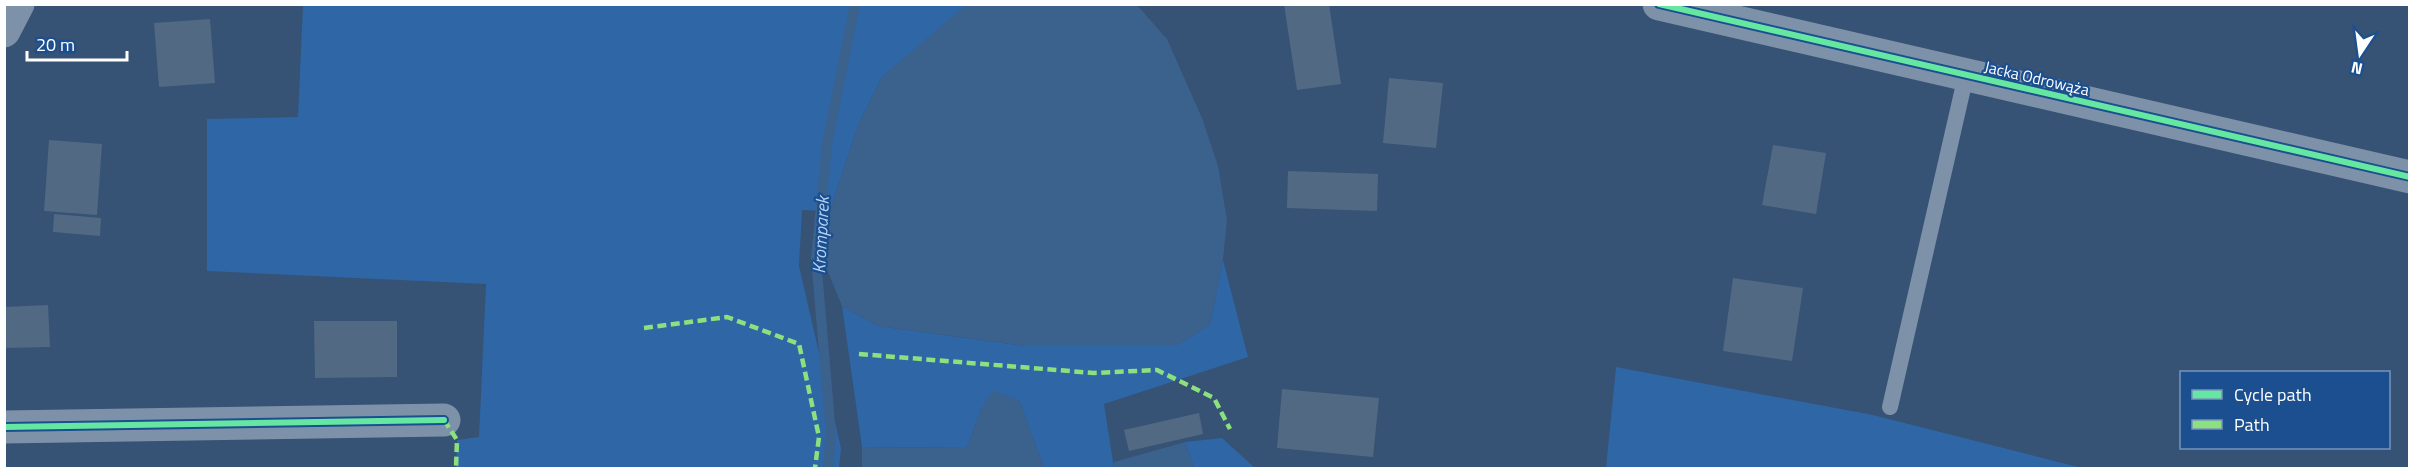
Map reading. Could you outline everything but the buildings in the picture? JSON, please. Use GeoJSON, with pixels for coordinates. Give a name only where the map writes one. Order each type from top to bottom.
{"type":"FeatureCollection","features":[{"type":"Feature","properties":{"kind":"street"},"geometry":{"type":"LineString","coordinates":[[4,32],[18,4]]}},
{"type":"Feature","properties":{"kind":"street","name":"Jacka Odrowąża"},"geometry":{"type":"LineString","coordinates":[[1659,4],[2409,177]]}},
{"type":"Feature","properties":{"kind":"street"},"geometry":{"type":"LineString","coordinates":[[4,427],[444,420]]}},
{"type":"Feature","properties":{"kind":"lane"},"geometry":{"type":"LineString","coordinates":[[1890,406],[1966,75]]}},
{"type":"Feature","properties":{"kind":"shaded area"},"geometry":{"type":"Polygon","coordinates":[[[303,5],[968,5],[882,77],[858,125],[830,211],[802,210],[799,266],[841,448],[839,468],[456,468],[457,440],[479,437],[486,284],[207,271],[207,119],[298,117],[303,5]]]}},
{"type":"Feature","properties":{"kind":"shaded area"},"geometry":{"type":"Polygon","coordinates":[[[966,5],[1137,5],[1167,39],[1202,118],[1218,166],[1227,220],[1223,260],[1210,325],[1175,346],[1026,346],[878,326],[842,306],[826,267],[830,211],[858,125],[882,77],[966,5]]]}},
{"type":"Feature","properties":{"kind":"shaded area"},"geometry":{"type":"Polygon","coordinates":[[[1223,260],[1248,357],[1104,404],[1114,468],[1044,468],[1019,400],[981,409],[967,448],[862,447],[842,306],[878,326],[1026,346],[1175,346],[1210,325],[1223,260]]]}},
{"type":"Feature","properties":{"kind":"shaded area"},"geometry":{"type":"Polygon","coordinates":[[[1616,367],[1873,415],[2082,468],[1606,468],[1616,367]]]}},
{"type":"Feature","properties":{"kind":"shaded area"},"geometry":{"type":"Polygon","coordinates":[[[993,391],[1019,400],[1044,468],[862,468],[862,447],[967,448],[981,409],[993,391]]]}},
{"type":"Feature","properties":{"kind":"shaded area"},"geometry":{"type":"Polygon","coordinates":[[[1222,438],[1255,468],[1194,468],[1185,442],[1222,438]]]}},
{"type":"Feature","properties":{"kind":"shaded area"},"geometry":{"type":"Polygon","coordinates":[[[1185,442],[1194,468],[1114,468],[1114,462],[1185,442]]]}},
{"type":"Feature","properties":{"kind":"waterway","name":"Kromparek"},"geometry":{"type":"LineString","coordinates":[[828,468],[831,435],[816,258],[827,144],[855,4]]}},
{"type":"Feature","properties":{"kind":"marked path"},"geometry":{"type":"LineString","coordinates":[[644,328],[727,317],[799,344],[819,437],[815,468]]}},
{"type":"Feature","properties":{"kind":"marked path"},"geometry":{"type":"LineString","coordinates":[[859,354],[1094,373],[1157,370],[1214,398],[1230,429]]}},
{"type":"Feature","properties":{"kind":"marked path"},"geometry":{"type":"LineString","coordinates":[[444,420],[457,440],[456,468]]}},
{"type":"Feature","properties":{"kind":"cycle path"},"geometry":{"type":"LineString","coordinates":[[1659,4],[2410,177]]}},
{"type":"Feature","properties":{"kind":"cycle path"},"geometry":{"type":"LineString","coordinates":[[4,427],[444,420]]}}]}
